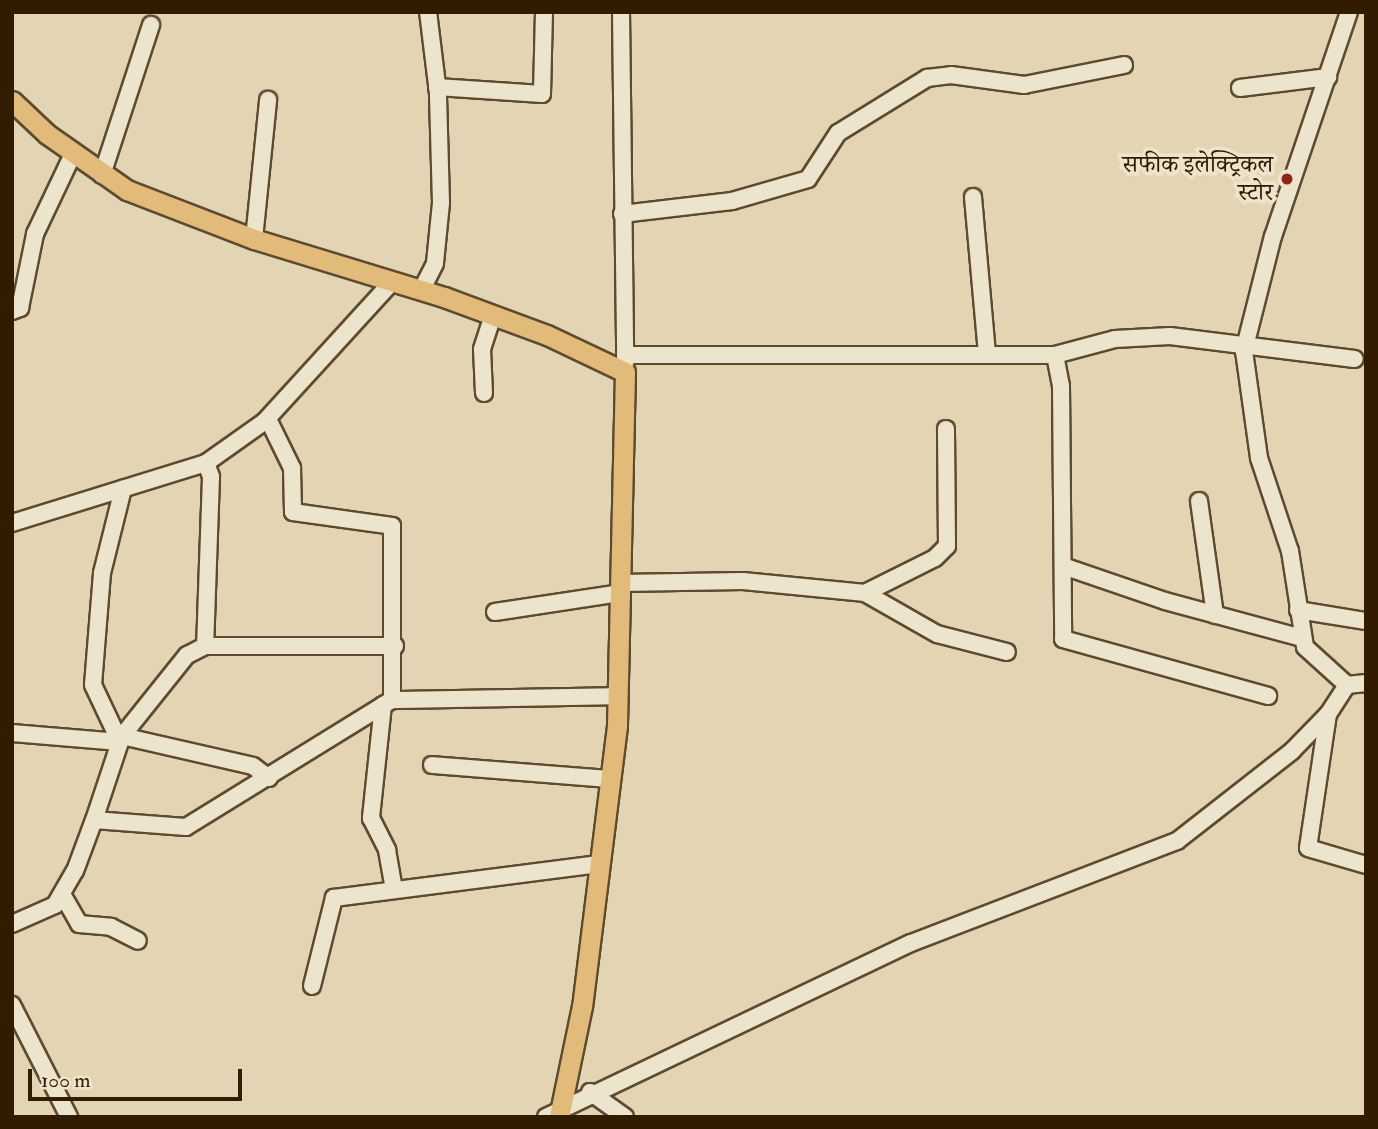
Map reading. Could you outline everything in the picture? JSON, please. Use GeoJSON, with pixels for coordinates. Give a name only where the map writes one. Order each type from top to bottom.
{"type":"FeatureCollection","features":[{"type":"Feature","properties":{"kind":"main road"},"geometry":{"type":"LineString","coordinates":[[12,102],[73,154],[127,190],[254,239],[421,291],[625,363],[618,696],[582,1006],[556,1113]]}},
{"type":"Feature","properties":{"kind":"street"},"geometry":{"type":"LineString","coordinates":[[421,291],[439,241],[437,86],[428,12]]}},
{"type":"Feature","properties":{"kind":"street"},"geometry":{"type":"LineString","coordinates":[[544,12],[542,94],[550,109]]}},
{"type":"Feature","properties":{"kind":"street"},"geometry":{"type":"LineString","coordinates":[[621,12],[625,363],[987,354],[1055,355],[1119,338],[1180,336],[1354,359]]}},
{"type":"Feature","properties":{"kind":"street"},"geometry":{"type":"LineString","coordinates":[[1349,12],[1273,236],[1244,343],[1259,457],[1290,551],[1302,638],[1312,655],[1347,685],[1366,683]]}},
{"type":"Feature","properties":{"kind":"street"},"geometry":{"type":"LineString","coordinates":[[102,174],[151,25]]}},
{"type":"Feature","properties":{"kind":"street"},"geometry":{"type":"LineString","coordinates":[[622,214],[732,201],[808,179],[838,133],[928,78],[951,75],[1024,85],[1124,65]]}},
{"type":"Feature","properties":{"kind":"street"},"geometry":{"type":"LineString","coordinates":[[1240,88],[1328,77]]}},
{"type":"Feature","properties":{"kind":"street"},"geometry":{"type":"LineString","coordinates":[[437,86],[542,94]]}},
{"type":"Feature","properties":{"kind":"street"},"geometry":{"type":"LineString","coordinates":[[254,239],[268,100]]}},
{"type":"Feature","properties":{"kind":"street"},"geometry":{"type":"LineString","coordinates":[[12,311],[20,308],[35,234],[73,154]]}},
{"type":"Feature","properties":{"kind":"street"},"geometry":{"type":"LineString","coordinates":[[973,197],[987,354]]}},
{"type":"Feature","properties":{"kind":"street"},"geometry":{"type":"LineString","coordinates":[[12,523],[206,463],[268,419],[391,283]]}},
{"type":"Feature","properties":{"kind":"street"},"geometry":{"type":"LineString","coordinates":[[484,393],[482,349],[493,316]]}},
{"type":"Feature","properties":{"kind":"street"},"geometry":{"type":"LineString","coordinates":[[1055,355],[1061,386],[1063,566],[1060,635],[1066,641],[1268,696]]}},
{"type":"Feature","properties":{"kind":"street"},"geometry":{"type":"LineString","coordinates":[[268,419],[292,468],[293,512],[391,524],[395,646],[371,818],[387,850],[394,888]]}},
{"type":"Feature","properties":{"kind":"street"},"geometry":{"type":"LineString","coordinates":[[865,593],[935,558],[947,546],[946,429]]}},
{"type":"Feature","properties":{"kind":"street"},"geometry":{"type":"LineString","coordinates":[[205,646],[211,477],[206,463]]}},
{"type":"Feature","properties":{"kind":"street"},"geometry":{"type":"LineString","coordinates":[[121,739],[93,685],[102,573],[124,489]]}},
{"type":"Feature","properties":{"kind":"street"},"geometry":{"type":"LineString","coordinates":[[1199,501],[1215,615]]}},
{"type":"Feature","properties":{"kind":"street"},"geometry":{"type":"LineString","coordinates":[[1063,566],[1215,615],[1302,638]]}},
{"type":"Feature","properties":{"kind":"street"},"geometry":{"type":"LineString","coordinates":[[495,612],[620,588],[743,581],[865,593],[937,634],[1007,652]]}},
{"type":"Feature","properties":{"kind":"street"},"geometry":{"type":"LineString","coordinates":[[1298,610],[1366,621]]}},
{"type":"Feature","properties":{"kind":"street"},"geometry":{"type":"LineString","coordinates":[[12,924],[55,905],[94,820],[121,739],[187,655],[205,646],[395,646]]}},
{"type":"Feature","properties":{"kind":"street"},"geometry":{"type":"LineString","coordinates":[[556,1113],[590,1092],[923,938],[1177,841],[1292,751],[1328,714],[1347,685]]}},
{"type":"Feature","properties":{"kind":"street"},"geometry":{"type":"LineString","coordinates":[[94,820],[186,827],[387,702],[618,696]]}},
{"type":"Feature","properties":{"kind":"street"},"geometry":{"type":"LineString","coordinates":[[1328,714],[1308,848],[1366,865]]}},
{"type":"Feature","properties":{"kind":"street"},"geometry":{"type":"LineString","coordinates":[[12,733],[121,739],[253,766],[268,778]]}},
{"type":"Feature","properties":{"kind":"street"},"geometry":{"type":"LineString","coordinates":[[432,765],[610,779]]}},
{"type":"Feature","properties":{"kind":"street"},"geometry":{"type":"LineString","coordinates":[[312,986],[331,900],[394,888],[599,864]]}},
{"type":"Feature","properties":{"kind":"street"},"geometry":{"type":"LineString","coordinates":[[62,894],[79,924],[111,928],[138,941]]}},
{"type":"Feature","properties":{"kind":"street"},"geometry":{"type":"LineString","coordinates":[[12,1005],[69,1117]]}},
{"type":"Feature","properties":{"kind":"street"},"geometry":{"type":"LineString","coordinates":[[590,1092],[625,1117]]}},
{"type":"Feature","properties":{"kind":"place","name":"सफीक इलेक्ट्रिकल स्टोर"},"geometry":{"type":"Point","coordinates":[1287,179]}}]}
